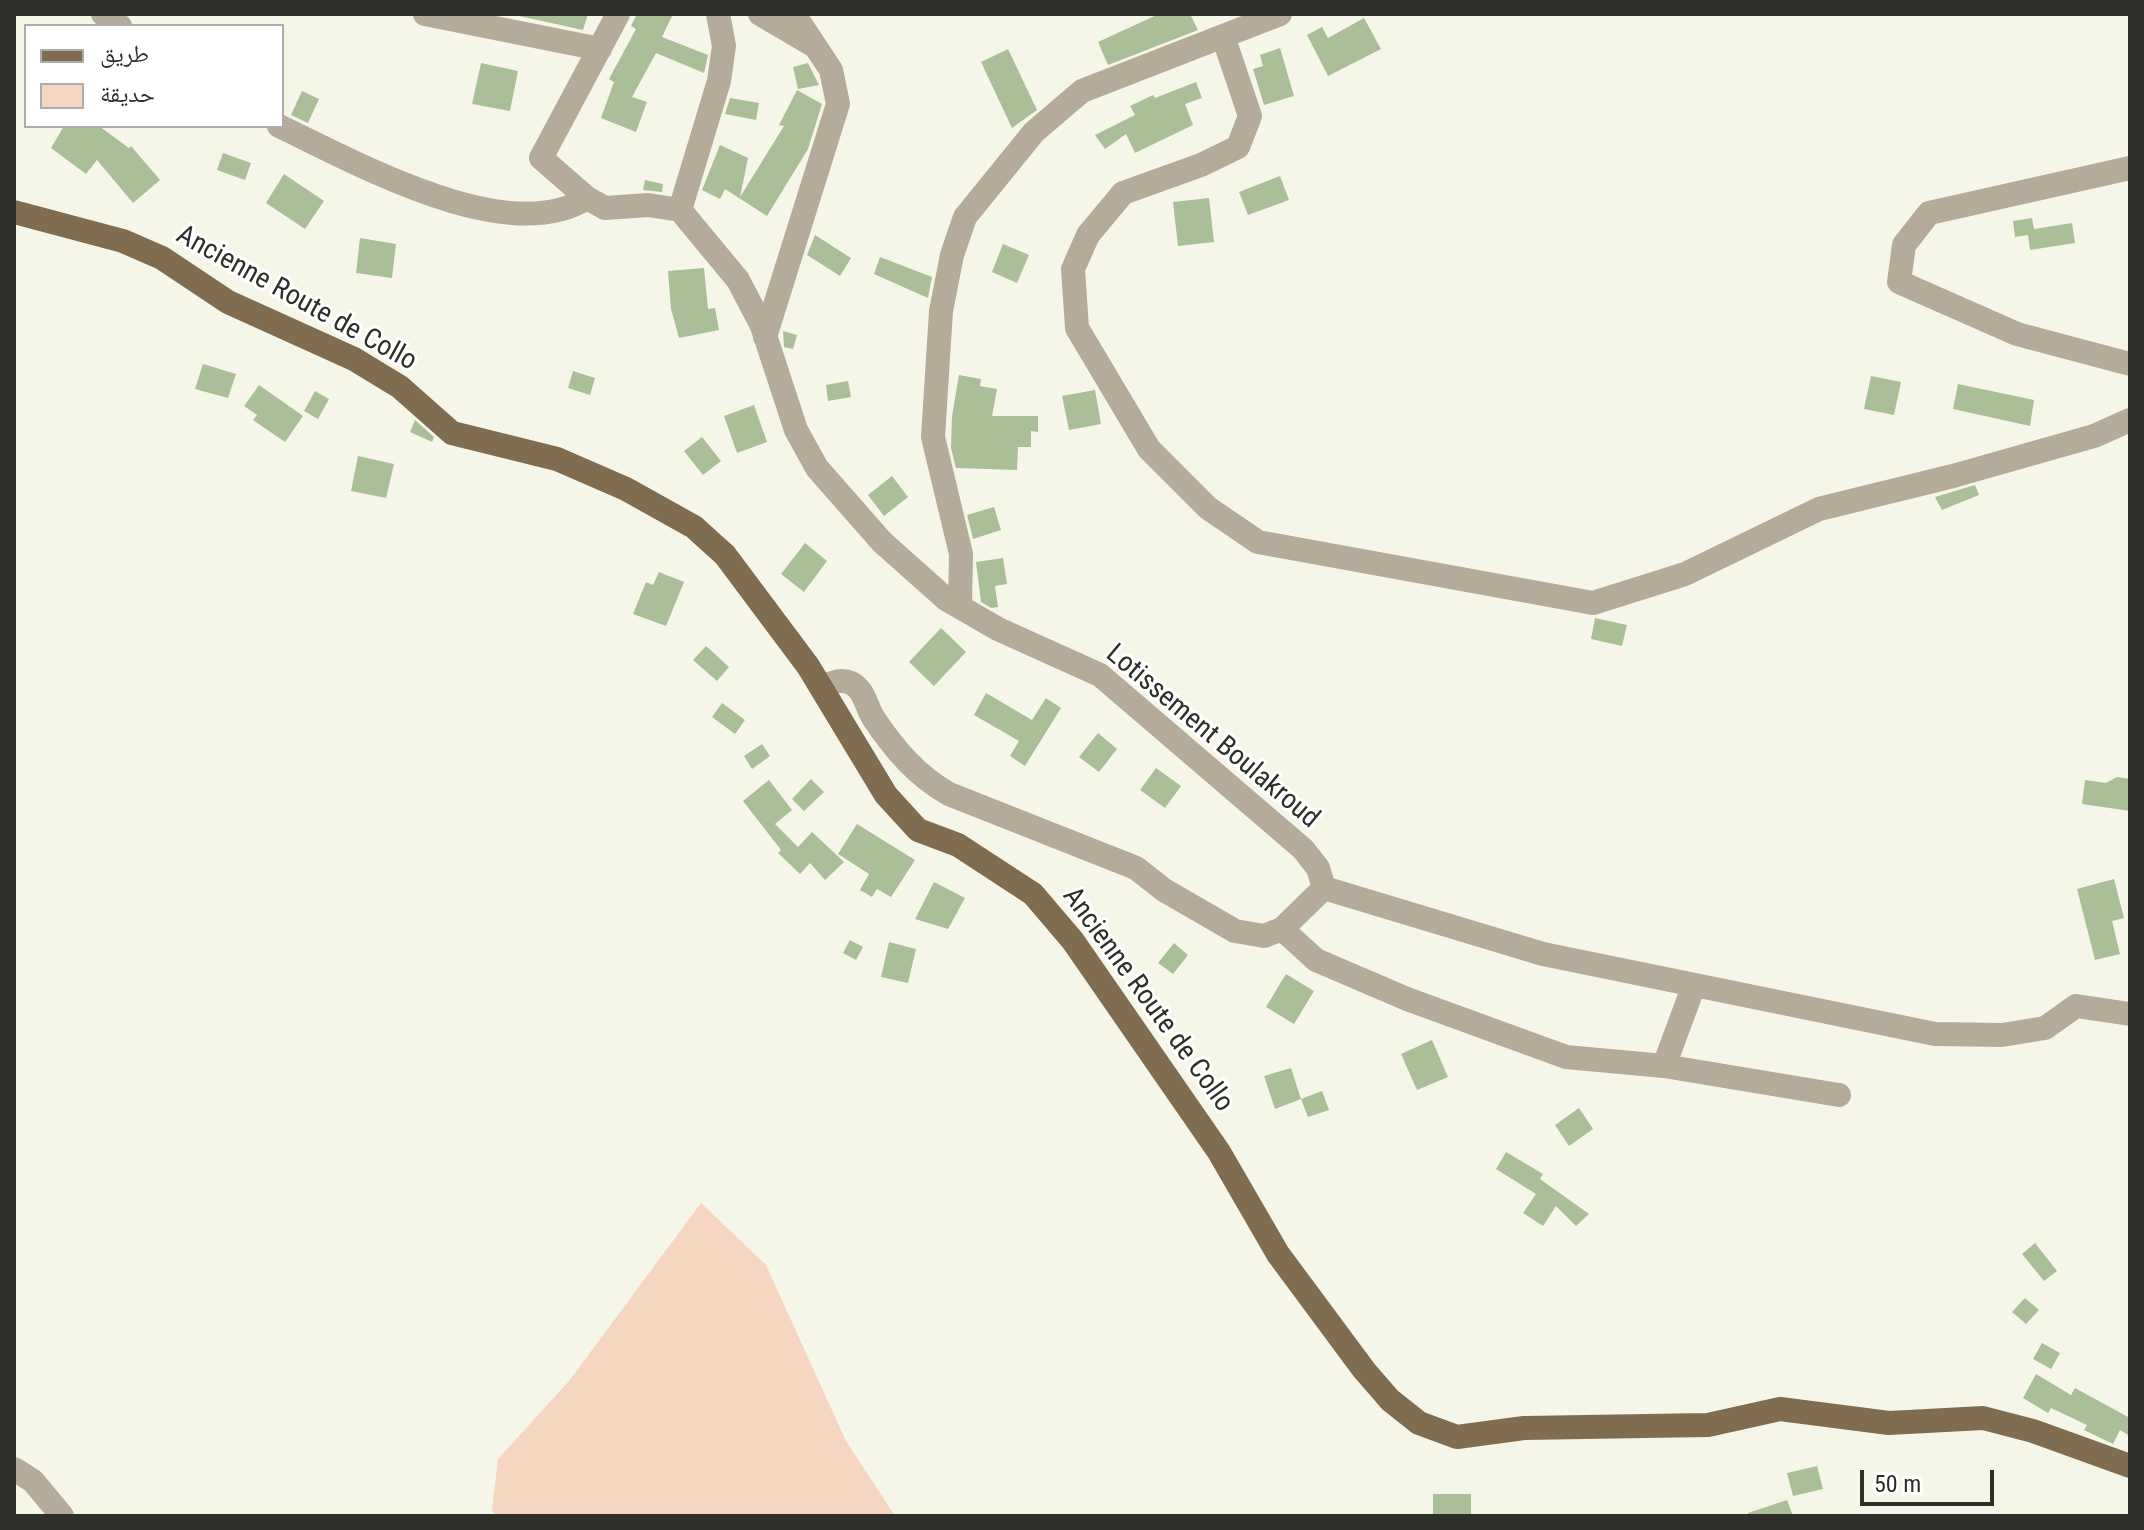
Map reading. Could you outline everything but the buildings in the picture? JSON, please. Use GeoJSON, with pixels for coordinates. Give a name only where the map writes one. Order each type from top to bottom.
{"type":"FeatureCollection","features":[{"type":"Feature","properties":{"kind":"main road","name":"Ancienne Route de Collo"},"geometry":{"type":"LineString","coordinates":[[14,212],[123,241],[162,258],[228,302],[354,359],[400,387],[452,433],[557,459],[626,489],[694,527],[725,555],[822,687],[886,795],[918,830],[958,845],[1033,894],[1073,941],[1219,1152],[1278,1254],[1364,1370],[1390,1400],[1419,1423],[1457,1437],[1524,1428],[1708,1425],[1780,1409],[1889,1423],[1983,1418],[2033,1431],[2130,1466]]}},
{"type":"Feature","properties":{"kind":"street"},"geometry":{"type":"LineString","coordinates":[[425,14],[600,49]]}},
{"type":"Feature","properties":{"kind":"street"},"geometry":{"type":"LineString","coordinates":[[618,14],[541,158],[587,198],[605,208],[648,205],[680,210],[719,81],[724,46],[718,14]]}},
{"type":"Feature","properties":{"kind":"street"},"geometry":{"type":"LineString","coordinates":[[760,14],[813,45]]}},
{"type":"Feature","properties":{"kind":"street"},"geometry":{"type":"LineString","coordinates":[[765,337],[838,104],[831,70],[794,14]]}},
{"type":"Feature","properties":{"kind":"street"},"geometry":{"type":"LineString","coordinates":[[960,605],[961,554],[933,437],[941,311],[952,255],[965,217],[1034,132],[1082,91],[1280,14]]}},
{"type":"Feature","properties":{"kind":"street"},"geometry":{"type":"LineString","coordinates":[[1223,36],[1250,116],[1238,147],[1201,165],[1123,193],[1088,235],[1073,269],[1077,328],[1149,449],[1208,508],[1258,542],[1593,603],[1685,574],[1819,509],[2037,452],[2130,420]]}},
{"type":"Feature","properties":{"kind":"street"},"geometry":{"type":"LineString","coordinates":[[283,128],[397,180],[467,206],[551,214],[573,208],[587,198]]}},
{"type":"Feature","properties":{"kind":"street"},"geometry":{"type":"LineString","coordinates":[[2130,168],[1929,213],[1904,245],[1899,282],[2017,334],[2130,364]]}},
{"type":"Feature","properties":{"kind":"street","name":"Lotissement Boulakroud"},"geometry":{"type":"LineString","coordinates":[[680,210],[738,280],[765,337],[796,430],[817,468],[882,542],[946,599],[998,629],[1100,675],[1303,849],[1318,868],[1324,888]]}},
{"type":"Feature","properties":{"kind":"street"},"geometry":{"type":"LineString","coordinates":[[822,687],[838,680],[852,684],[864,695],[871,714],[888,738],[923,779],[949,794],[1136,868],[1164,890],[1235,931],[1264,936],[1282,929],[1324,888],[1543,954],[1935,1034],[2002,1035],[2045,1028],[2076,1006],[2130,1014]]}},
{"type":"Feature","properties":{"kind":"street"},"geometry":{"type":"LineString","coordinates":[[1282,929],[1316,960],[1407,999],[1566,1057],[1664,1066],[1839,1095]]}},
{"type":"Feature","properties":{"kind":"street"},"geometry":{"type":"LineString","coordinates":[[1664,1066],[1694,985]]}},
{"type":"Feature","properties":{"kind":"street"},"geometry":{"type":"LineString","coordinates":[[20,1474],[62,1516]]}},
{"type":"Feature","properties":{"kind":"green space"},"geometry":{"type":"Polygon","coordinates":[[[701,1203],[766,1265],[846,1441],[895,1516],[497,1516],[492,1511],[498,1459],[569,1381],[701,1203]]]}}]}
